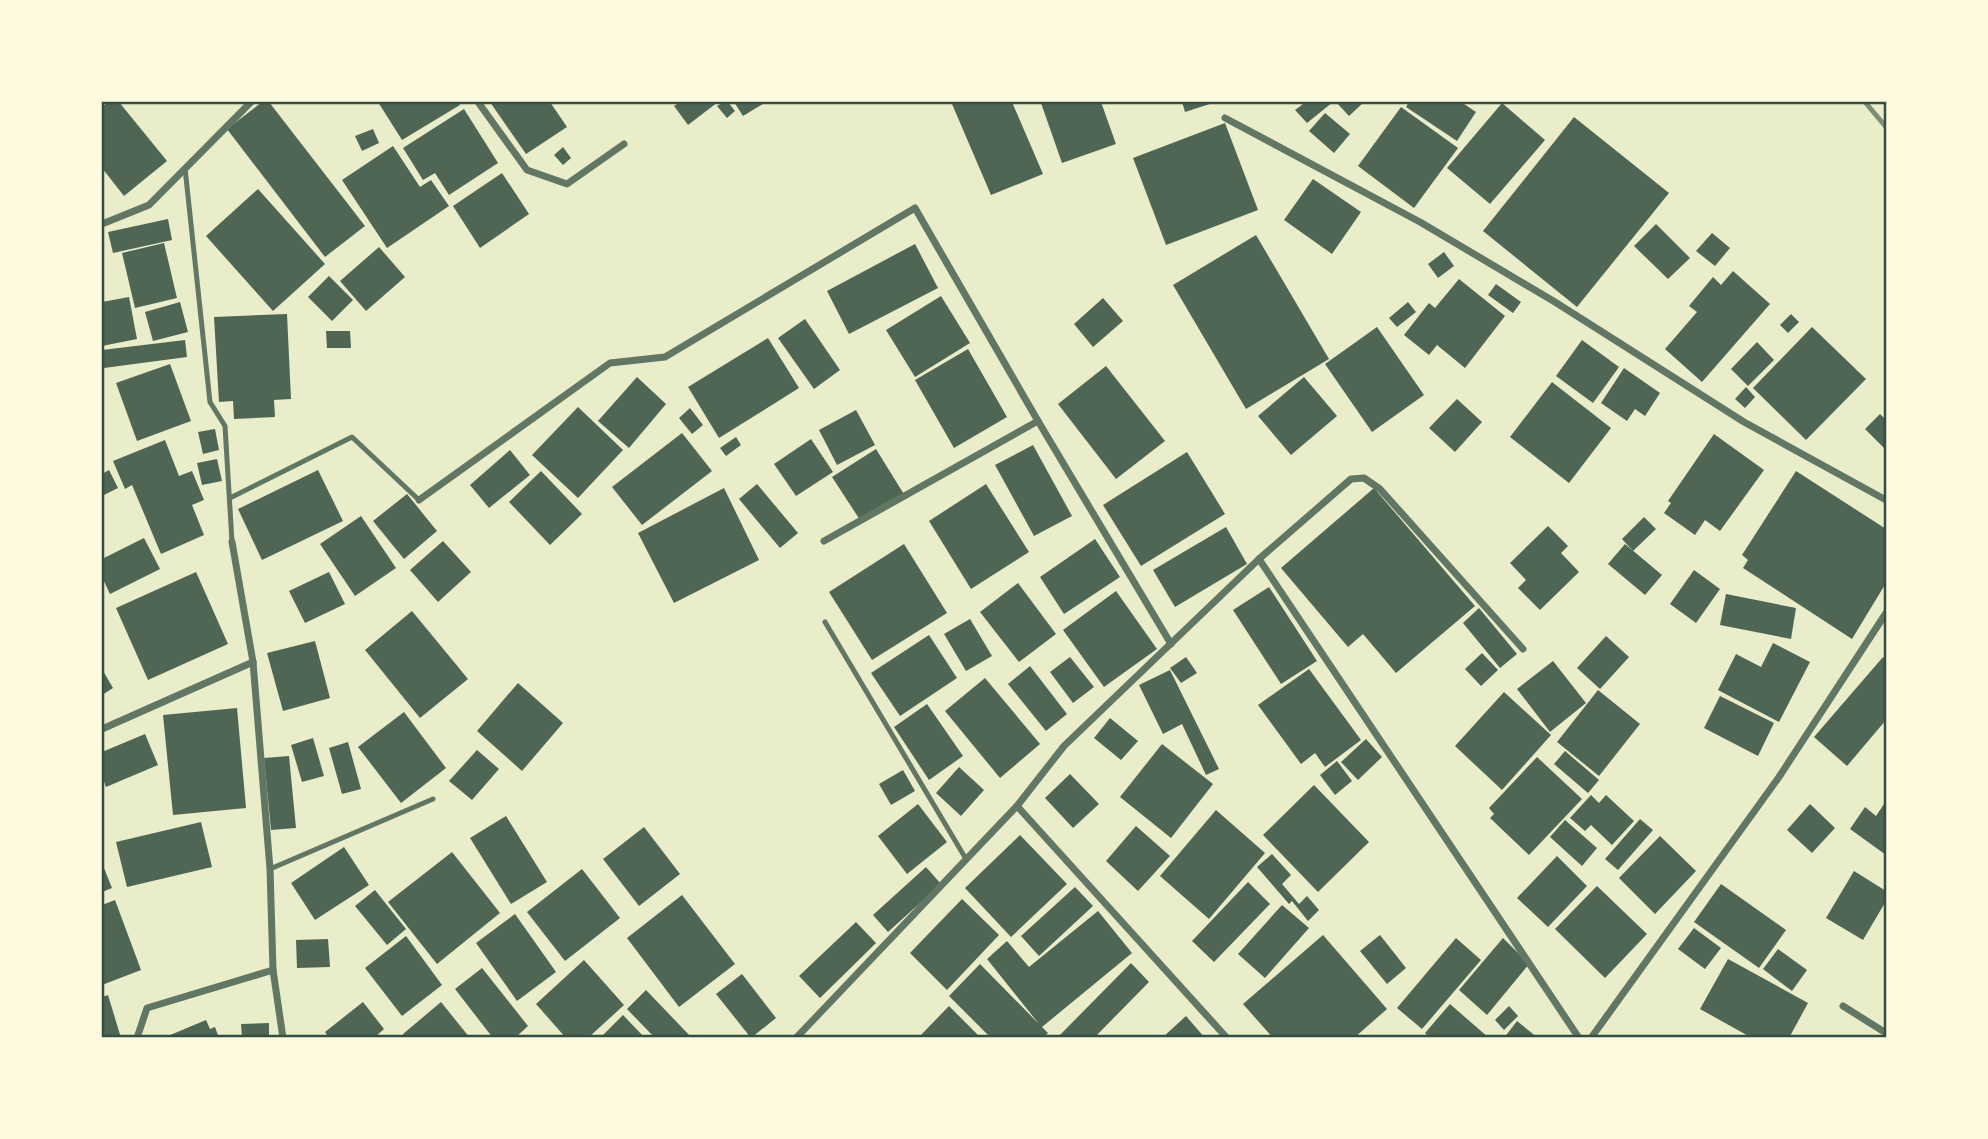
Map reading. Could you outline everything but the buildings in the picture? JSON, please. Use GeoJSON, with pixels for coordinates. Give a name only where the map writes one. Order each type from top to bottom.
{"type":"FeatureCollection","features":[{"type":"Feature","properties":{"kind":"street"},"geometry":{"type":"LineString","coordinates":[[102,224],[149,205],[251,102]]}},
{"type":"Feature","properties":{"kind":"street"},"geometry":{"type":"LineString","coordinates":[[478,102],[527,170],[567,184],[624,144]]}},
{"type":"Feature","properties":{"kind":"street"},"geometry":{"type":"LineString","coordinates":[[1225,118],[1420,222],[1555,302],[1744,422],[1886,500]]}},
{"type":"Feature","properties":{"kind":"street"},"geometry":{"type":"LineString","coordinates":[[419,500],[610,363],[664,357],[915,208],[1171,644]]}},
{"type":"Feature","properties":{"kind":"street"},"geometry":{"type":"LineString","coordinates":[[824,541],[1038,421]]}},
{"type":"Feature","properties":{"kind":"street"},"geometry":{"type":"LineString","coordinates":[[796,1038],[1017,806],[1064,746],[1259,559],[1351,480],[1364,478],[1380,489],[1523,649]]}},
{"type":"Feature","properties":{"kind":"street"},"geometry":{"type":"LineString","coordinates":[[232,542],[253,662],[270,869],[273,970],[283,1038]]}},
{"type":"Feature","properties":{"kind":"street"},"geometry":{"type":"LineString","coordinates":[[1259,559],[1579,1038]]}},
{"type":"Feature","properties":{"kind":"street"},"geometry":{"type":"LineString","coordinates":[[1591,1038],[1779,777],[1886,613]]}},
{"type":"Feature","properties":{"kind":"street"},"geometry":{"type":"LineString","coordinates":[[102,729],[253,662]]}},
{"type":"Feature","properties":{"kind":"street"},"geometry":{"type":"LineString","coordinates":[[1017,806],[1227,1038]]}},
{"type":"Feature","properties":{"kind":"street"},"geometry":{"type":"LineString","coordinates":[[137,1038],[147,1009],[273,970]]}},
{"type":"Feature","properties":{"kind":"street"},"geometry":{"type":"LineString","coordinates":[[1843,1006],[1886,1033]]}},
{"type":"Feature","properties":{"kind":"lane"},"geometry":{"type":"LineString","coordinates":[[185,168],[210,402],[225,426],[232,542]]}},
{"type":"Feature","properties":{"kind":"lane"},"geometry":{"type":"LineString","coordinates":[[230,498],[352,436],[419,500]]}},
{"type":"Feature","properties":{"kind":"lane"},"geometry":{"type":"LineString","coordinates":[[825,622],[966,859]]}},
{"type":"Feature","properties":{"kind":"lane"},"geometry":{"type":"LineString","coordinates":[[270,869],[433,799]]}},
{"type":"Feature","properties":{"kind":"railway"},"geometry":{"type":"LineString","coordinates":[[1865,102],[1886,127]]}}]}
